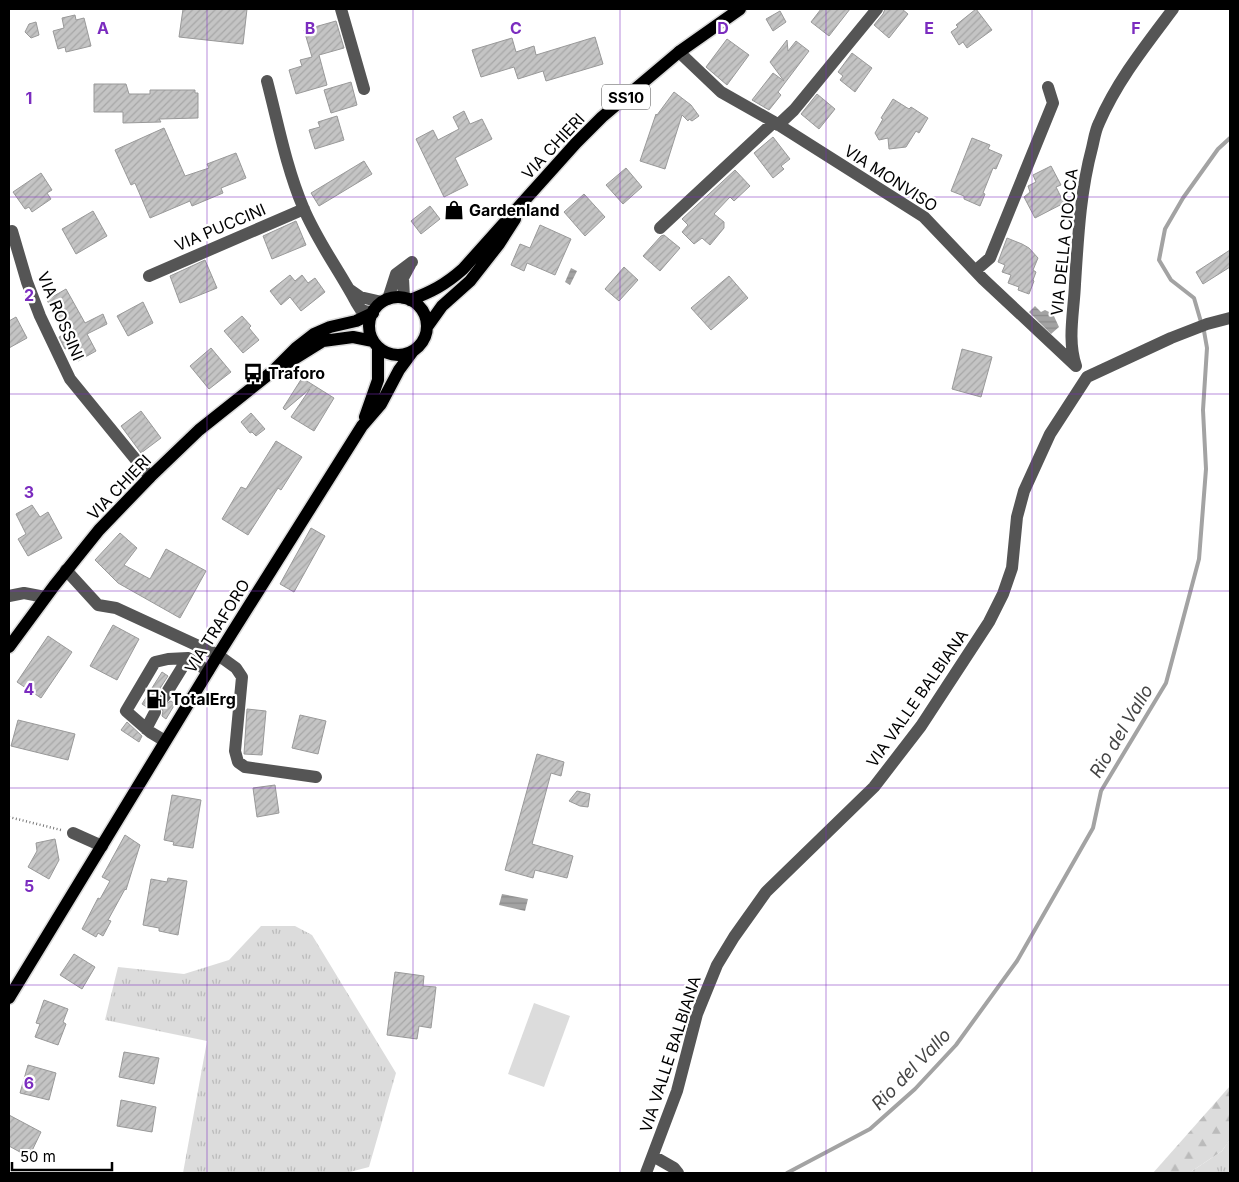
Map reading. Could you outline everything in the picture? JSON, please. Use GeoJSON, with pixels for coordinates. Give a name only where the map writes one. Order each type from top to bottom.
{"type":"FeatureCollection","features":[{"type":"Feature","properties":{"kind":"main road","name":"VIA CHIERI"},"geometry":{"type":"LineString","coordinates":[[407,299],[440,288],[463,269],[602,117],[679,52],[740,9]]}},
{"type":"Feature","properties":{"kind":"main road","name":"VIA CHIERI"},"geometry":{"type":"LineString","coordinates":[[427,327],[442,306],[470,281],[499,244],[532,194]]}},
{"type":"Feature","properties":{"kind":"main road"},"geometry":{"type":"LineString","coordinates":[[407,299],[415,303],[423,313],[427,327],[423,341],[413,351],[406,354],[393,354],[376,344],[370,330],[370,320],[373,313],[385,301],[407,299]]}},
{"type":"Feature","properties":{"kind":"main road","name":"VIA CHIERI"},"geometry":{"type":"LineString","coordinates":[[9,647],[45,597],[99,530],[150,477],[200,430],[273,371],[296,348],[314,334],[330,327],[356,321],[373,313]]}},
{"type":"Feature","properties":{"kind":"main road","name":"VIA CHIERI"},"geometry":{"type":"LineString","coordinates":[[273,371],[323,341],[353,337],[376,344]]}},
{"type":"Feature","properties":{"kind":"main road","name":"VIA TRAFORO"},"geometry":{"type":"LineString","coordinates":[[362,426],[378,380],[376,344]]}},
{"type":"Feature","properties":{"kind":"main road","name":"VIA TRAFORO"},"geometry":{"type":"LineString","coordinates":[[9,998],[208,671],[362,426],[381,404],[400,368],[413,351]]}},
{"type":"Feature","properties":{"kind":"street"},"geometry":{"type":"LineString","coordinates":[[341,9],[364,89]]}},
{"type":"Feature","properties":{"kind":"street"},"geometry":{"type":"LineString","coordinates":[[660,228],[794,110],[878,9]]}},
{"type":"Feature","properties":{"kind":"street","name":"VIA DELLA CIOCCA"},"geometry":{"type":"LineString","coordinates":[[1076,366],[1072,353],[1071,333],[1074,312],[1078,227],[1087,165],[1098,124],[1124,75],[1173,9]]}},
{"type":"Feature","properties":{"kind":"street","name":"VIA MONVISO"},"geometry":{"type":"LineString","coordinates":[[679,52],[722,92],[924,217],[983,279],[1076,366]]}},
{"type":"Feature","properties":{"kind":"street"},"geometry":{"type":"LineString","coordinates":[[267,81],[292,179],[304,209],[326,254],[361,310],[373,313]]}},
{"type":"Feature","properties":{"kind":"street"},"geometry":{"type":"LineString","coordinates":[[976,270],[990,258],[1053,103],[1048,87]]}},
{"type":"Feature","properties":{"kind":"street","name":"VIA PUCCINI"},"geometry":{"type":"LineString","coordinates":[[149,276],[304,209]]}},
{"type":"Feature","properties":{"kind":"street","name":"VIA ROSSINI"},"geometry":{"type":"LineString","coordinates":[[12,230],[40,316],[70,379],[150,477]]}},
{"type":"Feature","properties":{"kind":"street"},"geometry":{"type":"LineString","coordinates":[[348,288],[360,297],[385,301],[396,274],[412,262],[403,278],[407,299]]}},
{"type":"Feature","properties":{"kind":"street"},"geometry":{"type":"LineString","coordinates":[[1076,366],[1087,377],[1171,338],[1207,324],[1228,320]]}},
{"type":"Feature","properties":{"kind":"street","name":"VIA VALLE BALBIANA"},"geometry":{"type":"LineString","coordinates":[[646,1173],[677,1091],[697,1014],[717,965],[766,892],[874,787],[921,726],[989,622],[1003,594],[1012,568],[1017,517],[1024,491],[1050,434],[1087,377]]}},
{"type":"Feature","properties":{"kind":"street"},"geometry":{"type":"LineString","coordinates":[[66,570],[98,605],[116,608],[218,655],[236,668],[242,677],[235,751],[238,762],[245,767],[316,777]]}},
{"type":"Feature","properties":{"kind":"street"},"geometry":{"type":"LineString","coordinates":[[9,596],[24,593],[45,597]]}},
{"type":"Feature","properties":{"kind":"street"},"geometry":{"type":"LineString","coordinates":[[165,742],[146,729],[126,711],[155,662],[188,658],[208,671]]}},
{"type":"Feature","properties":{"kind":"street"},"geometry":{"type":"LineString","coordinates":[[164,697],[188,658]]}},
{"type":"Feature","properties":{"kind":"street"},"geometry":{"type":"LineString","coordinates":[[146,729],[155,712]]}},
{"type":"Feature","properties":{"kind":"street"},"geometry":{"type":"LineString","coordinates":[[73,833],[102,846]]}},
{"type":"Feature","properties":{"kind":"street"},"geometry":{"type":"LineString","coordinates":[[654,1156],[674,1168],[678,1173]]}},
{"type":"Feature","properties":{"kind":"path"},"geometry":{"type":"LineString","coordinates":[[9,818],[73,833]]}},
{"type":"Feature","properties":{"kind":"green space"},"geometry":{"type":"Polygon","coordinates":[[[261,926],[295,926],[312,935],[396,1073],[369,1167],[346,1173],[183,1173],[207,1041],[105,1020],[118,967],[184,974],[229,960],[261,926]]]}},
{"type":"Feature","properties":{"kind":"green space"},"geometry":{"type":"Polygon","coordinates":[[[534,1003],[570,1016],[544,1087],[508,1074],[534,1003]]]}},
{"type":"Feature","properties":{"kind":"green space"},"geometry":{"type":"Polygon","coordinates":[[[1230,1086],[1230,1139],[1222,1151],[1189,1173],[1153,1173],[1230,1086]]]}},
{"type":"Feature","properties":{"kind":"green space"},"geometry":{"type":"Polygon","coordinates":[[[1230,1139],[1230,1173],[1189,1173],[1222,1151],[1230,1139]]]}},
{"type":"Feature","properties":{"kind":"shaded area"},"geometry":{"type":"Polygon","coordinates":[[[571,268],[577,271],[570,285],[565,282],[571,268]]]}},
{"type":"Feature","properties":{"kind":"shaded area"},"geometry":{"type":"Polygon","coordinates":[[[1035,306],[1041,312],[1045,310],[1053,314],[1059,327],[1051,334],[1029,312],[1035,306]]]}},
{"type":"Feature","properties":{"kind":"shaded area"},"geometry":{"type":"Polygon","coordinates":[[[502,894],[528,899],[525,911],[499,905],[502,894]]]}},
{"type":"Feature","properties":{"kind":"building"},"geometry":{"type":"Polygon","coordinates":[[[183,9],[247,9],[243,44],[179,37],[183,9]]]}},
{"type":"Feature","properties":{"kind":"building"},"geometry":{"type":"Polygon","coordinates":[[[821,9],[850,9],[829,36],[811,22],[821,9]]]}},
{"type":"Feature","properties":{"kind":"building"},"geometry":{"type":"Polygon","coordinates":[[[885,9],[902,9],[908,14],[889,38],[874,25],[885,9]]]}},
{"type":"Feature","properties":{"kind":"building"},"geometry":{"type":"Polygon","coordinates":[[[976,9],[992,30],[967,48],[963,42],[959,45],[951,32],[958,27],[956,25],[976,9]]]}},
{"type":"Feature","properties":{"kind":"building"},"geometry":{"type":"Polygon","coordinates":[[[780,11],[786,22],[773,31],[766,19],[780,11]]]}},
{"type":"Feature","properties":{"kind":"building"},"geometry":{"type":"Polygon","coordinates":[[[75,15],[76,20],[84,18],[91,46],[66,52],[65,47],[58,49],[53,31],[64,28],[62,18],[75,15]]]}},
{"type":"Feature","properties":{"kind":"building"},"geometry":{"type":"Polygon","coordinates":[[[336,21],[344,48],[319,55],[327,85],[296,94],[289,70],[302,66],[300,60],[312,57],[304,30],[336,21]]]}},
{"type":"Feature","properties":{"kind":"building"},"geometry":{"type":"Polygon","coordinates":[[[36,22],[39,35],[31,38],[25,32],[29,24],[36,22]]]}},
{"type":"Feature","properties":{"kind":"building"},"geometry":{"type":"Polygon","coordinates":[[[595,37],[603,64],[546,81],[543,71],[518,79],[514,67],[481,77],[472,50],[512,38],[516,52],[534,46],[536,55],[595,37]]]}},
{"type":"Feature","properties":{"kind":"building"},"geometry":{"type":"Polygon","coordinates":[[[727,39],[749,55],[727,85],[706,67],[727,39]]]}},
{"type":"Feature","properties":{"kind":"building"},"geometry":{"type":"Polygon","coordinates":[[[787,40],[788,51],[796,41],[809,51],[778,92],[781,95],[769,110],[752,100],[773,73],[784,81],[770,62],[787,40]]]}},
{"type":"Feature","properties":{"kind":"building"},"geometry":{"type":"Polygon","coordinates":[[[852,53],[872,68],[855,92],[840,80],[843,76],[838,72],[852,53]]]}},
{"type":"Feature","properties":{"kind":"building"},"geometry":{"type":"Polygon","coordinates":[[[351,82],[357,105],[331,113],[324,90],[351,82]]]}},
{"type":"Feature","properties":{"kind":"building"},"geometry":{"type":"Polygon","coordinates":[[[94,84],[126,84],[129,94],[150,94],[150,90],[195,90],[195,93],[198,93],[198,118],[159,119],[161,122],[123,123],[123,112],[94,112],[94,84]]]}},
{"type":"Feature","properties":{"kind":"building"},"geometry":{"type":"Polygon","coordinates":[[[674,92],[691,105],[699,116],[692,121],[689,119],[688,121],[682,115],[665,169],[640,161],[656,114],[674,92]]]}},
{"type":"Feature","properties":{"kind":"building"},"geometry":{"type":"Polygon","coordinates":[[[817,94],[835,109],[819,129],[801,114],[817,94]]]}},
{"type":"Feature","properties":{"kind":"building"},"geometry":{"type":"Polygon","coordinates":[[[893,99],[909,109],[911,107],[928,118],[919,133],[916,131],[906,147],[889,149],[888,138],[879,140],[875,133],[883,119],[881,118],[893,99]]]}},
{"type":"Feature","properties":{"kind":"building"},"geometry":{"type":"Polygon","coordinates":[[[464,111],[470,124],[482,119],[492,139],[455,158],[468,185],[444,197],[416,139],[433,130],[438,140],[459,129],[453,117],[464,111]]]}},
{"type":"Feature","properties":{"kind":"building"},"geometry":{"type":"Polygon","coordinates":[[[337,116],[344,140],[315,149],[309,130],[320,127],[318,122],[337,116]]]}},
{"type":"Feature","properties":{"kind":"building"},"geometry":{"type":"Polygon","coordinates":[[[164,128],[185,176],[209,168],[207,164],[236,153],[246,178],[221,188],[223,193],[192,206],[190,201],[150,218],[135,183],[131,185],[115,150],[164,128]]]}},
{"type":"Feature","properties":{"kind":"building"},"geometry":{"type":"Polygon","coordinates":[[[773,137],[790,159],[781,166],[784,169],[773,178],[754,153],[773,137]]]}},
{"type":"Feature","properties":{"kind":"building"},"geometry":{"type":"Polygon","coordinates":[[[972,138],[990,145],[988,149],[1002,155],[996,169],[993,168],[980,206],[964,199],[964,196],[951,191],[972,138]]]}},
{"type":"Feature","properties":{"kind":"building"},"geometry":{"type":"Polygon","coordinates":[[[364,161],[372,174],[319,206],[311,193],[364,161]]]}},
{"type":"Feature","properties":{"kind":"building"},"geometry":{"type":"Polygon","coordinates":[[[1051,166],[1061,185],[1056,187],[1064,203],[1035,218],[1024,197],[1030,192],[1028,186],[1036,182],[1033,175],[1051,166]]]}},
{"type":"Feature","properties":{"kind":"building"},"geometry":{"type":"Polygon","coordinates":[[[626,168],[642,187],[623,204],[606,185],[626,168]]]}},
{"type":"Feature","properties":{"kind":"building"},"geometry":{"type":"Polygon","coordinates":[[[735,170],[750,186],[734,201],[730,197],[714,214],[724,222],[724,228],[710,245],[702,238],[694,244],[682,232],[688,225],[682,219],[735,170]]]}},
{"type":"Feature","properties":{"kind":"building"},"geometry":{"type":"Polygon","coordinates":[[[41,173],[52,190],[47,193],[51,199],[32,212],[29,207],[25,209],[13,192],[41,173]]]}},
{"type":"Feature","properties":{"kind":"building"},"geometry":{"type":"Polygon","coordinates":[[[584,194],[605,217],[585,236],[564,212],[584,194]]]}},
{"type":"Feature","properties":{"kind":"building"},"geometry":{"type":"Polygon","coordinates":[[[430,206],[440,219],[421,234],[411,221],[430,206]]]}},
{"type":"Feature","properties":{"kind":"building"},"geometry":{"type":"Polygon","coordinates":[[[93,211],[107,236],[76,254],[62,229],[93,211]]]}},
{"type":"Feature","properties":{"kind":"building"},"geometry":{"type":"Polygon","coordinates":[[[296,221],[306,245],[272,259],[263,236],[296,221]]]}},
{"type":"Feature","properties":{"kind":"building"},"geometry":{"type":"Polygon","coordinates":[[[540,225],[571,239],[555,275],[527,263],[524,271],[511,265],[520,244],[530,248],[540,225]]]}},
{"type":"Feature","properties":{"kind":"building"},"geometry":{"type":"Polygon","coordinates":[[[664,235],[680,248],[660,271],[643,256],[664,235]]]}},
{"type":"Feature","properties":{"kind":"building"},"geometry":{"type":"Polygon","coordinates":[[[1007,238],[1029,248],[1038,258],[1033,270],[1036,272],[1029,294],[1018,290],[1019,287],[1008,283],[1011,275],[1002,272],[1005,265],[998,262],[1007,238]]]}},
{"type":"Feature","properties":{"kind":"building"},"geometry":{"type":"Polygon","coordinates":[[[1230,250],[1230,267],[1203,284],[1196,272],[1230,250]]]}},
{"type":"Feature","properties":{"kind":"building"},"geometry":{"type":"Polygon","coordinates":[[[205,260],[217,288],[180,303],[170,276],[205,260]]]}},
{"type":"Feature","properties":{"kind":"building"},"geometry":{"type":"Polygon","coordinates":[[[624,267],[638,280],[619,301],[605,289],[624,267]]]}},
{"type":"Feature","properties":{"kind":"building"},"geometry":{"type":"Polygon","coordinates":[[[290,275],[295,281],[302,275],[308,283],[315,278],[325,292],[301,311],[290,297],[281,305],[270,291],[290,275]]]}},
{"type":"Feature","properties":{"kind":"building"},"geometry":{"type":"Polygon","coordinates":[[[729,276],[748,298],[711,330],[691,308],[729,276]]]}},
{"type":"Feature","properties":{"kind":"building"},"geometry":{"type":"Polygon","coordinates":[[[66,289],[85,323],[103,314],[107,324],[87,334],[96,351],[78,361],[70,347],[65,349],[59,337],[65,334],[47,300],[66,289]]]}},
{"type":"Feature","properties":{"kind":"building"},"geometry":{"type":"Polygon","coordinates":[[[143,302],[153,323],[128,336],[117,316],[143,302]]]}},
{"type":"Feature","properties":{"kind":"building"},"geometry":{"type":"Polygon","coordinates":[[[242,316],[251,326],[249,328],[259,340],[243,353],[224,331],[242,316]]]}},
{"type":"Feature","properties":{"kind":"building"},"geometry":{"type":"Polygon","coordinates":[[[16,317],[27,338],[9,348],[9,321],[16,317]]]}},
{"type":"Feature","properties":{"kind":"building"},"geometry":{"type":"Polygon","coordinates":[[[211,348],[231,372],[209,389],[190,366],[211,348]]]}},
{"type":"Feature","properties":{"kind":"building"},"geometry":{"type":"Polygon","coordinates":[[[962,349],[992,357],[981,397],[952,389],[962,349]]]}},
{"type":"Feature","properties":{"kind":"building"},"geometry":{"type":"Polygon","coordinates":[[[302,378],[334,398],[314,431],[291,417],[310,389],[285,410],[283,408],[302,378]]]}},
{"type":"Feature","properties":{"kind":"building"},"geometry":{"type":"Polygon","coordinates":[[[141,411],[161,438],[141,453],[121,426],[141,411]]]}},
{"type":"Feature","properties":{"kind":"building"},"geometry":{"type":"Polygon","coordinates":[[[251,413],[265,429],[256,436],[252,432],[250,433],[241,422],[251,413]]]}},
{"type":"Feature","properties":{"kind":"building"},"geometry":{"type":"Polygon","coordinates":[[[276,441],[302,457],[281,490],[278,488],[248,535],[222,519],[241,487],[246,489],[276,441]]]}},
{"type":"Feature","properties":{"kind":"building"},"geometry":{"type":"Polygon","coordinates":[[[32,505],[40,517],[48,512],[62,538],[28,556],[18,539],[26,534],[16,514],[32,505]]]}},
{"type":"Feature","properties":{"kind":"building"},"geometry":{"type":"Polygon","coordinates":[[[311,528],[325,536],[294,592],[280,584],[311,528]]]}},
{"type":"Feature","properties":{"kind":"building"},"geometry":{"type":"Polygon","coordinates":[[[120,533],[137,548],[124,565],[150,579],[166,549],[206,571],[180,618],[118,583],[95,560],[120,533]]]}},
{"type":"Feature","properties":{"kind":"building"},"geometry":{"type":"Polygon","coordinates":[[[113,625],[139,639],[117,680],[90,666],[113,625]]]}},
{"type":"Feature","properties":{"kind":"building"},"geometry":{"type":"Polygon","coordinates":[[[48,636],[72,652],[41,698],[17,682],[48,636]]]}},
{"type":"Feature","properties":{"kind":"building"},"geometry":{"type":"Polygon","coordinates":[[[162,672],[168,676],[157,693],[157,700],[163,705],[171,701],[175,704],[166,719],[162,716],[163,711],[159,705],[154,704],[148,708],[142,704],[162,672]]]}},
{"type":"Feature","properties":{"kind":"building"},"geometry":{"type":"Polygon","coordinates":[[[247,709],[266,711],[262,755],[244,754],[247,709]]]}},
{"type":"Feature","properties":{"kind":"building"},"geometry":{"type":"Polygon","coordinates":[[[300,715],[326,721],[318,754],[292,748],[300,715]]]}},
{"type":"Feature","properties":{"kind":"building"},"geometry":{"type":"Polygon","coordinates":[[[18,720],[75,734],[68,760],[11,746],[18,720]]]}},
{"type":"Feature","properties":{"kind":"building"},"geometry":{"type":"Polygon","coordinates":[[[127,722],[142,736],[139,742],[121,730],[127,722]]]}},
{"type":"Feature","properties":{"kind":"building"},"geometry":{"type":"Polygon","coordinates":[[[537,754],[564,762],[561,776],[551,773],[532,844],[573,856],[567,878],[535,870],[533,878],[505,870],[537,754]]]}},
{"type":"Feature","properties":{"kind":"building"},"geometry":{"type":"Polygon","coordinates":[[[275,785],[279,813],[257,817],[253,788],[275,785]]]}},
{"type":"Feature","properties":{"kind":"building"},"geometry":{"type":"Polygon","coordinates":[[[577,791],[590,794],[588,807],[569,801],[577,791]]]}},
{"type":"Feature","properties":{"kind":"building"},"geometry":{"type":"Polygon","coordinates":[[[172,795],[201,800],[193,848],[173,845],[174,842],[164,840],[172,795]]]}},
{"type":"Feature","properties":{"kind":"building"},"geometry":{"type":"Polygon","coordinates":[[[125,835],[140,845],[126,890],[108,920],[111,921],[103,936],[98,933],[96,937],[82,929],[98,898],[100,899],[110,881],[102,877],[125,835]]]}},
{"type":"Feature","properties":{"kind":"building"},"geometry":{"type":"Polygon","coordinates":[[[55,839],[59,860],[49,879],[28,867],[37,851],[36,843],[55,839]]]}},
{"type":"Feature","properties":{"kind":"building"},"geometry":{"type":"Polygon","coordinates":[[[168,878],[187,881],[178,935],[159,931],[159,928],[143,925],[151,879],[167,882],[168,878]]]}},
{"type":"Feature","properties":{"kind":"building"},"geometry":{"type":"Polygon","coordinates":[[[74,954],[95,967],[82,989],[60,975],[74,954]]]}},
{"type":"Feature","properties":{"kind":"building"},"geometry":{"type":"Polygon","coordinates":[[[395,972],[424,976],[423,986],[436,987],[431,1028],[419,1026],[417,1039],[387,1035],[395,972]]]}},
{"type":"Feature","properties":{"kind":"building"},"geometry":{"type":"Polygon","coordinates":[[[44,1000],[68,1009],[63,1022],[66,1024],[58,1045],[35,1037],[40,1024],[36,1023],[44,1000]]]}},
{"type":"Feature","properties":{"kind":"building"},"geometry":{"type":"Polygon","coordinates":[[[124,1052],[159,1058],[154,1084],[119,1077],[124,1052]]]}},
{"type":"Feature","properties":{"kind":"building"},"geometry":{"type":"Polygon","coordinates":[[[28,1065],[56,1073],[49,1100],[20,1093],[28,1065]]]}},
{"type":"Feature","properties":{"kind":"building"},"geometry":{"type":"Polygon","coordinates":[[[121,1100],[156,1107],[152,1132],[117,1126],[121,1100]]]}},
{"type":"Feature","properties":{"kind":"building"},"geometry":{"type":"Polygon","coordinates":[[[9,1115],[41,1132],[29,1157],[9,1146],[9,1115]]]}},
{"type":"Feature","properties":{"kind":"waterway","name":"Rio del Vallo"},"geometry":{"type":"LineString","coordinates":[[1201,322],[1194,298],[1171,280],[1159,260],[1165,229],[1183,198],[1218,149],[1230,138]]}},
{"type":"Feature","properties":{"kind":"waterway","name":"Rio del Vallo"},"geometry":{"type":"LineString","coordinates":[[787,1173],[870,1129],[915,1089],[956,1045],[1017,961],[1093,828],[1101,791],[1166,683],[1199,559],[1206,469],[1203,410],[1207,348],[1204,331]]}},
{"type":"Feature","properties":{"kind":"place","name":"Gardenland"},"geometry":{"type":"Point","coordinates":[454,210]}},
{"type":"Feature","properties":{"kind":"place","name":"Traforo"},"geometry":{"type":"Point","coordinates":[253,373]}},
{"type":"Feature","properties":{"kind":"place","name":"TotalErg"},"geometry":{"type":"Point","coordinates":[156,699]}}]}
